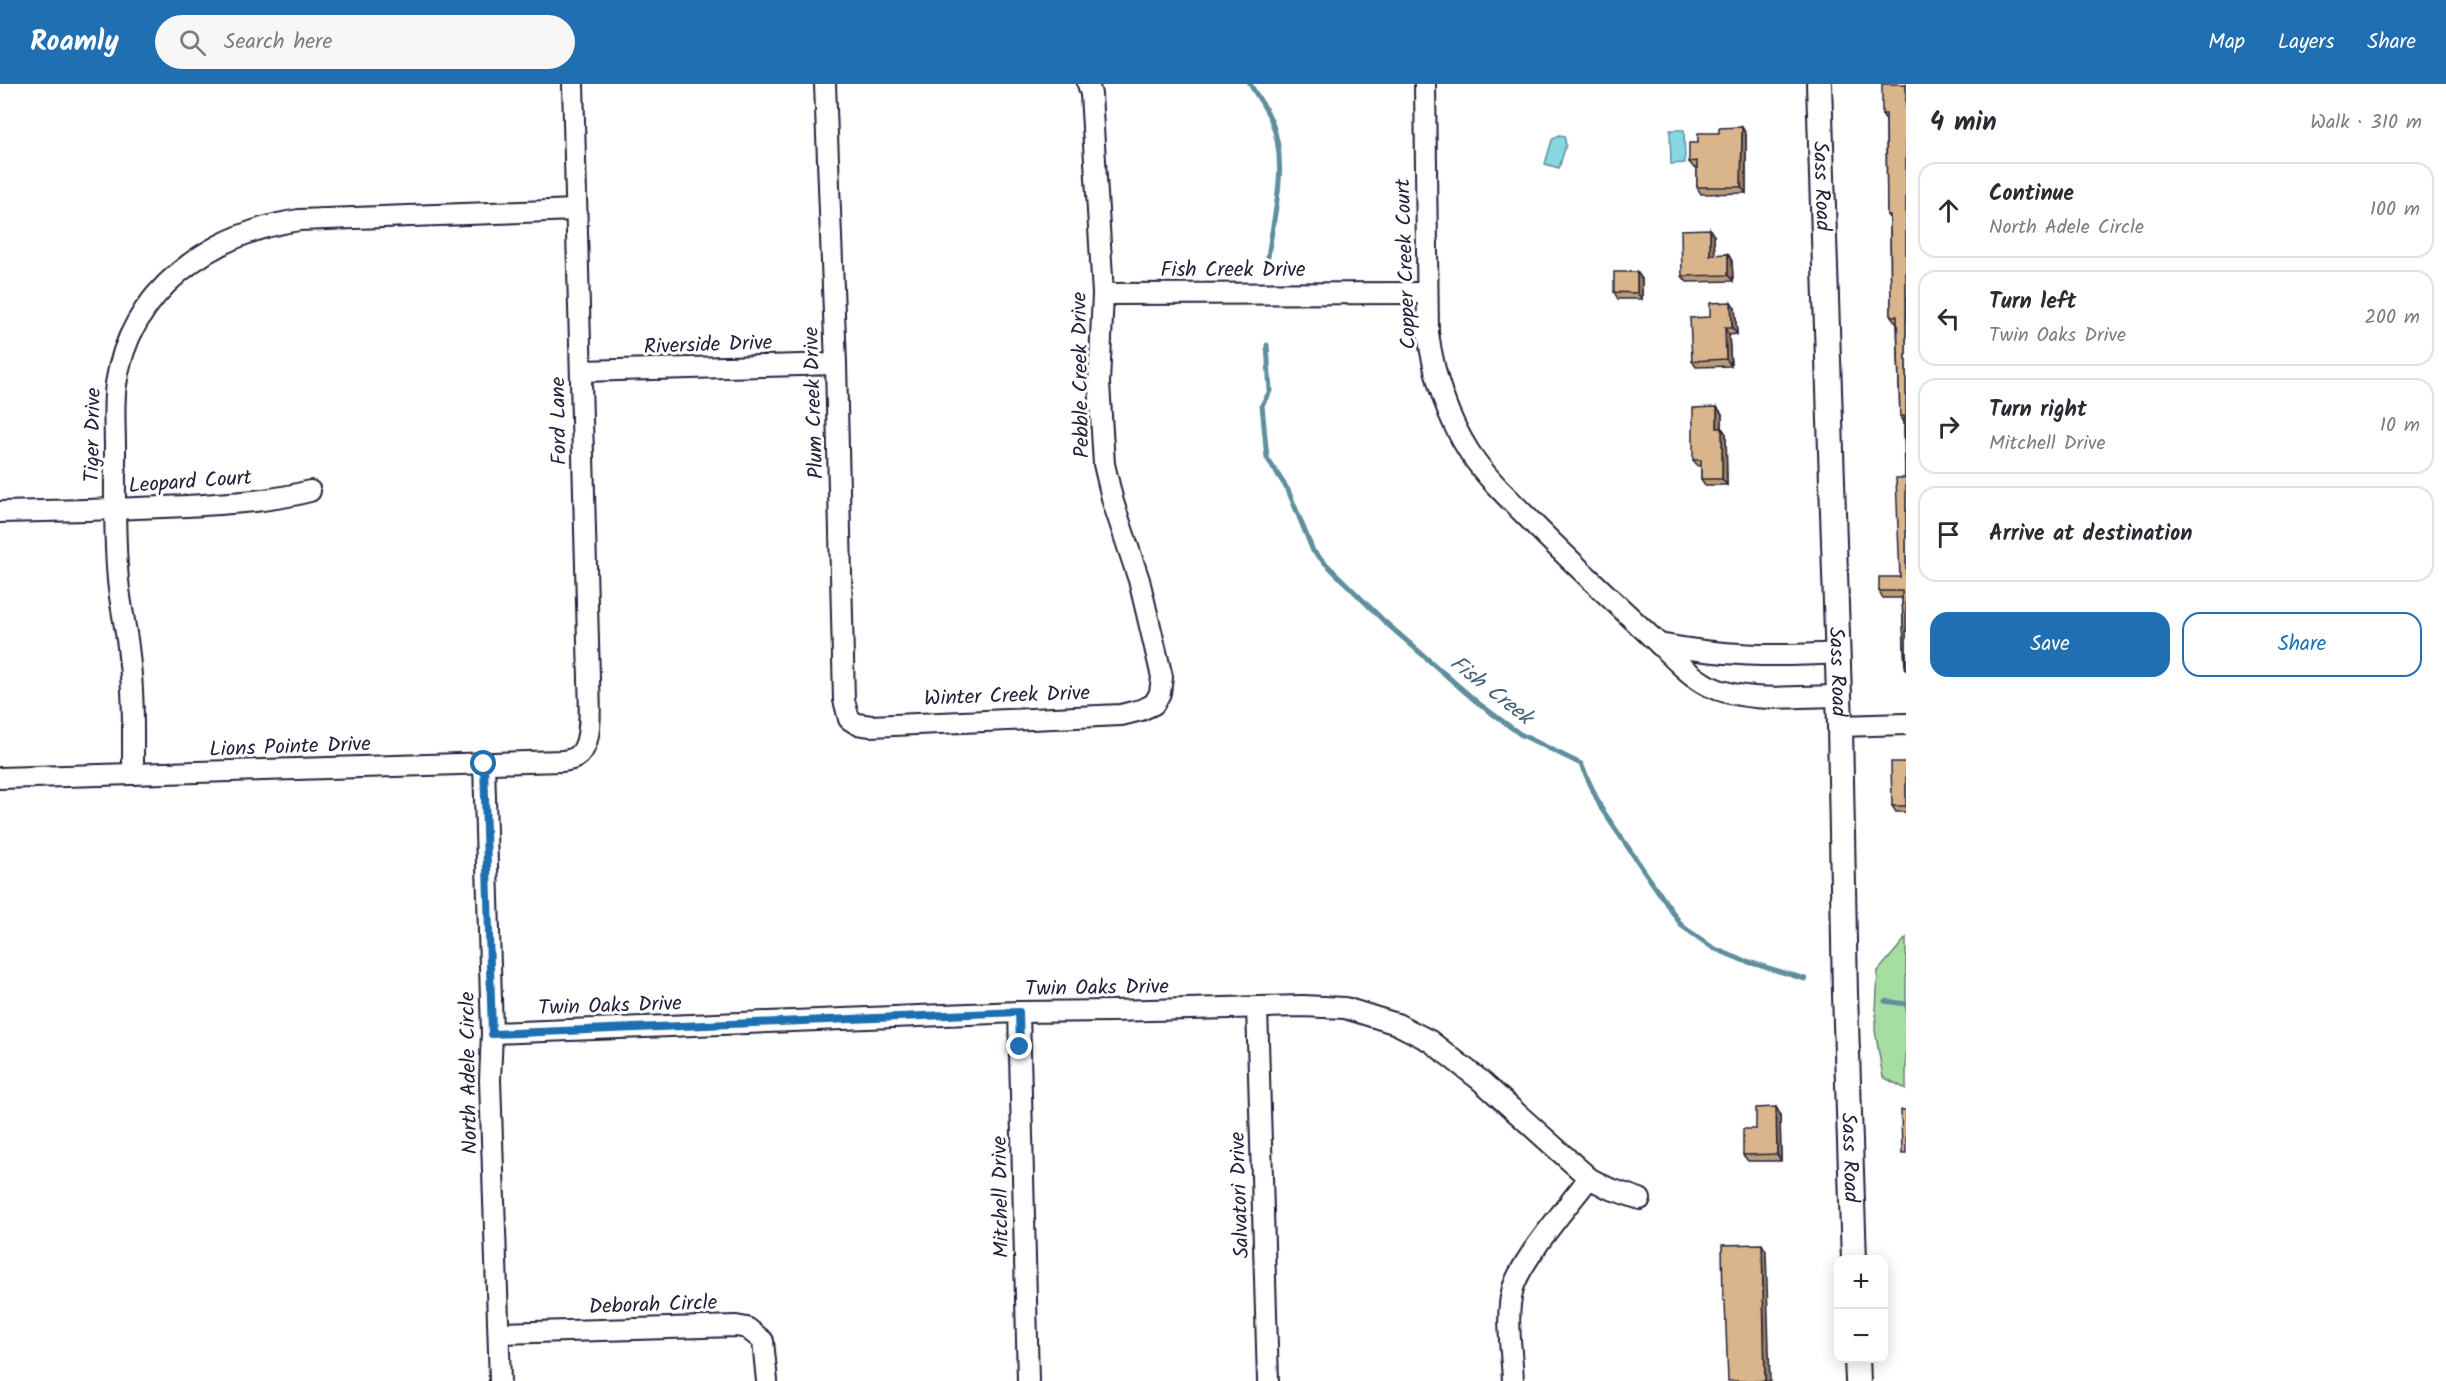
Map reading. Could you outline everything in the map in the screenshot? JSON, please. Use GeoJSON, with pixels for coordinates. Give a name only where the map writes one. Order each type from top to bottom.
{"type":"FeatureCollection","features":[{"type":"Feature","properties":{"kind":"street","name":"Ford Lane"},"geometry":{"type":"LineString","coordinates":[[573,84],[589,678],[588,739],[580,755]]}},
{"type":"Feature","properties":{"kind":"street","name":"Plum Creek Drive"},"geometry":{"type":"LineString","coordinates":[[825,84],[836,364],[844,699],[849,719]]}},
{"type":"Feature","properties":{"kind":"street","name":"Pebble Creek Drive"},"geometry":{"type":"LineString","coordinates":[[1088,84],[1091,94],[1103,294],[1099,383],[1104,464],[1153,635],[1162,677],[1160,693]]}},
{"type":"Feature","properties":{"kind":"street","name":"Copper Creek Court"},"geometry":{"type":"LineString","coordinates":[[1425,84],[1428,333],[1434,373],[1453,422],[1470,452],[1491,480],[1568,560],[1686,670],[1702,681],[1732,693],[1754,697],[1839,696]]}},
{"type":"Feature","properties":{"kind":"street","name":"Sass Road"},"geometry":{"type":"LineString","coordinates":[[1819,84],[1840,726],[1854,1255]]}},
{"type":"Feature","properties":{"kind":"street","name":"Tiger Drive"},"geometry":{"type":"LineString","coordinates":[[133,774],[132,685],[118,579],[115,510],[115,385],[131,334],[151,301],[185,267],[205,252],[244,234],[299,220],[576,210]]}},
{"type":"Feature","properties":{"kind":"street","name":"Fish Creek Drive"},"geometry":{"type":"LineString","coordinates":[[1103,294],[1426,293]]}},
{"type":"Feature","properties":{"kind":"street","name":"Riverside Drive"},"geometry":{"type":"LineString","coordinates":[[582,371],[836,364]]}},
{"type":"Feature","properties":{"kind":"street","name":"Leopard Court"},"geometry":{"type":"LineString","coordinates":[[0,512],[115,510],[254,502],[310,491]]}},
{"type":"Feature","properties":{"kind":"street"},"geometry":{"type":"LineString","coordinates":[[1659,644],[1691,650],[1760,657],[1837,653]]}},
{"type":"Feature","properties":{"kind":"street","name":"Winter Creek Drive"},"geometry":{"type":"LineString","coordinates":[[849,719],[856,724],[871,726],[1120,715],[1154,704],[1160,693]]}},
{"type":"Feature","properties":{"kind":"street"},"geometry":{"type":"LineString","coordinates":[[1840,726],[1906,724]]}},
{"type":"Feature","properties":{"kind":"street","name":"Lions Pointe Drive"},"geometry":{"type":"LineString","coordinates":[[0,778],[562,761],[580,755]]}},
{"type":"Feature","properties":{"kind":"street","name":"North Adele Circle"},"geometry":{"type":"LineString","coordinates":[[484,764],[492,1034],[490,1080],[500,1381]]}},
{"type":"Feature","properties":{"kind":"street","name":"Twin Oaks Drive"},"geometry":{"type":"LineString","coordinates":[[492,1034],[1019,1012],[1257,1007],[1345,1008],[1378,1016],[1416,1034],[1480,1080],[1589,1178],[1608,1188],[1641,1199]]}},
{"type":"Feature","properties":{"kind":"street","name":"Salvatori Drive"},"geometry":{"type":"LineString","coordinates":[[1257,1007],[1268,1381]]}},
{"type":"Feature","properties":{"kind":"street","name":"Mitchell Drive"},"geometry":{"type":"LineString","coordinates":[[1019,1012],[1028,1381]]}},
{"type":"Feature","properties":{"kind":"street"},"geometry":{"type":"LineString","coordinates":[[1513,1381],[1510,1313],[1513,1288],[1525,1264],[1589,1178]]}},
{"type":"Feature","properties":{"kind":"street","name":"Deborah Circle"},"geometry":{"type":"LineString","coordinates":[[499,1333],[703,1326],[747,1328],[764,1341],[767,1381]]}},
{"type":"Feature","properties":{"kind":"street"},"geometry":{"type":"LineString","coordinates":[[1857,1363],[1858,1381]]}},
{"type":"Feature","properties":{"kind":"green space"},"geometry":{"type":"Polygon","coordinates":[[[1906,938],[1906,1089],[1883,1077],[1875,1030],[1878,971],[1906,938]]]}},
{"type":"Feature","properties":{"kind":"water"},"geometry":{"type":"Polygon","coordinates":[[[1670,130],[1684,130],[1685,163],[1671,164],[1670,130]]]}},
{"type":"Feature","properties":{"kind":"water"},"geometry":{"type":"Polygon","coordinates":[[[1559,135],[1564,136],[1566,145],[1559,168],[1545,164],[1552,140],[1559,135]]]}},
{"type":"Feature","properties":{"kind":"building"},"geometry":{"type":"Polygon","coordinates":[[[1882,84],[1906,84],[1906,669],[1902,591],[1879,591],[1879,577],[1900,577],[1896,478],[1905,478],[1904,416],[1900,416],[1897,316],[1891,316],[1890,215],[1887,215],[1886,114],[1882,114],[1882,84]]]}},
{"type":"Feature","properties":{"kind":"building"},"geometry":{"type":"Polygon","coordinates":[[[1742,127],[1741,187],[1697,187],[1697,161],[1689,162],[1689,143],[1698,143],[1698,133],[1719,133],[1719,128],[1742,127]]]}},
{"type":"Feature","properties":{"kind":"building"},"geometry":{"type":"Polygon","coordinates":[[[1710,229],[1710,255],[1728,254],[1728,275],[1682,276],[1681,230],[1710,229]]]}},
{"type":"Feature","properties":{"kind":"building"},"geometry":{"type":"Polygon","coordinates":[[[1614,272],[1637,272],[1637,293],[1614,292],[1614,272]]]}},
{"type":"Feature","properties":{"kind":"building"},"geometry":{"type":"Polygon","coordinates":[[[1731,302],[1732,328],[1725,328],[1726,359],[1692,361],[1690,318],[1710,317],[1710,303],[1731,302]]]}},
{"type":"Feature","properties":{"kind":"building"},"geometry":{"type":"Polygon","coordinates":[[[1717,407],[1717,428],[1722,428],[1722,479],[1701,479],[1701,460],[1693,460],[1693,408],[1717,407]]]}},
{"type":"Feature","properties":{"kind":"building"},"geometry":{"type":"Polygon","coordinates":[[[1891,762],[1906,762],[1906,806],[1892,806],[1891,762]]]}},
{"type":"Feature","properties":{"kind":"building"},"geometry":{"type":"Polygon","coordinates":[[[1776,1107],[1777,1154],[1743,1155],[1743,1129],[1756,1129],[1756,1108],[1776,1107]]]}},
{"type":"Feature","properties":{"kind":"building"},"geometry":{"type":"Polygon","coordinates":[[[1901,1110],[1906,1110],[1906,1153],[1902,1154],[1901,1110]]]}},
{"type":"Feature","properties":{"kind":"building"},"geometry":{"type":"Polygon","coordinates":[[[1762,1244],[1765,1381],[1728,1381],[1722,1245],[1762,1244]]]}},
{"type":"Feature","properties":{"kind":"waterway","name":"Fish Creek"},"geometry":{"type":"LineString","coordinates":[[1250,84],[1271,120],[1279,154],[1280,171],[1268,257]]}},
{"type":"Feature","properties":{"kind":"waterway","name":"Fish Creek"},"geometry":{"type":"LineString","coordinates":[[1267,345],[1270,391],[1262,405],[1267,458],[1288,490],[1313,551],[1385,622],[1478,703],[1520,734],[1581,764],[1601,808],[1682,926],[1713,948],[1742,960],[1805,979]]}},
{"type":"Feature","properties":{"kind":"waterway","name":"Fish Creek"},"geometry":{"type":"LineString","coordinates":[[1885,1001],[1906,1004]]}},
{"type":"Feature","properties":{"kind":"route"},"geometry":{"type":"LineString","coordinates":[[484,764],[492,1034],[1019,1012],[1020,1047]]}}]}
